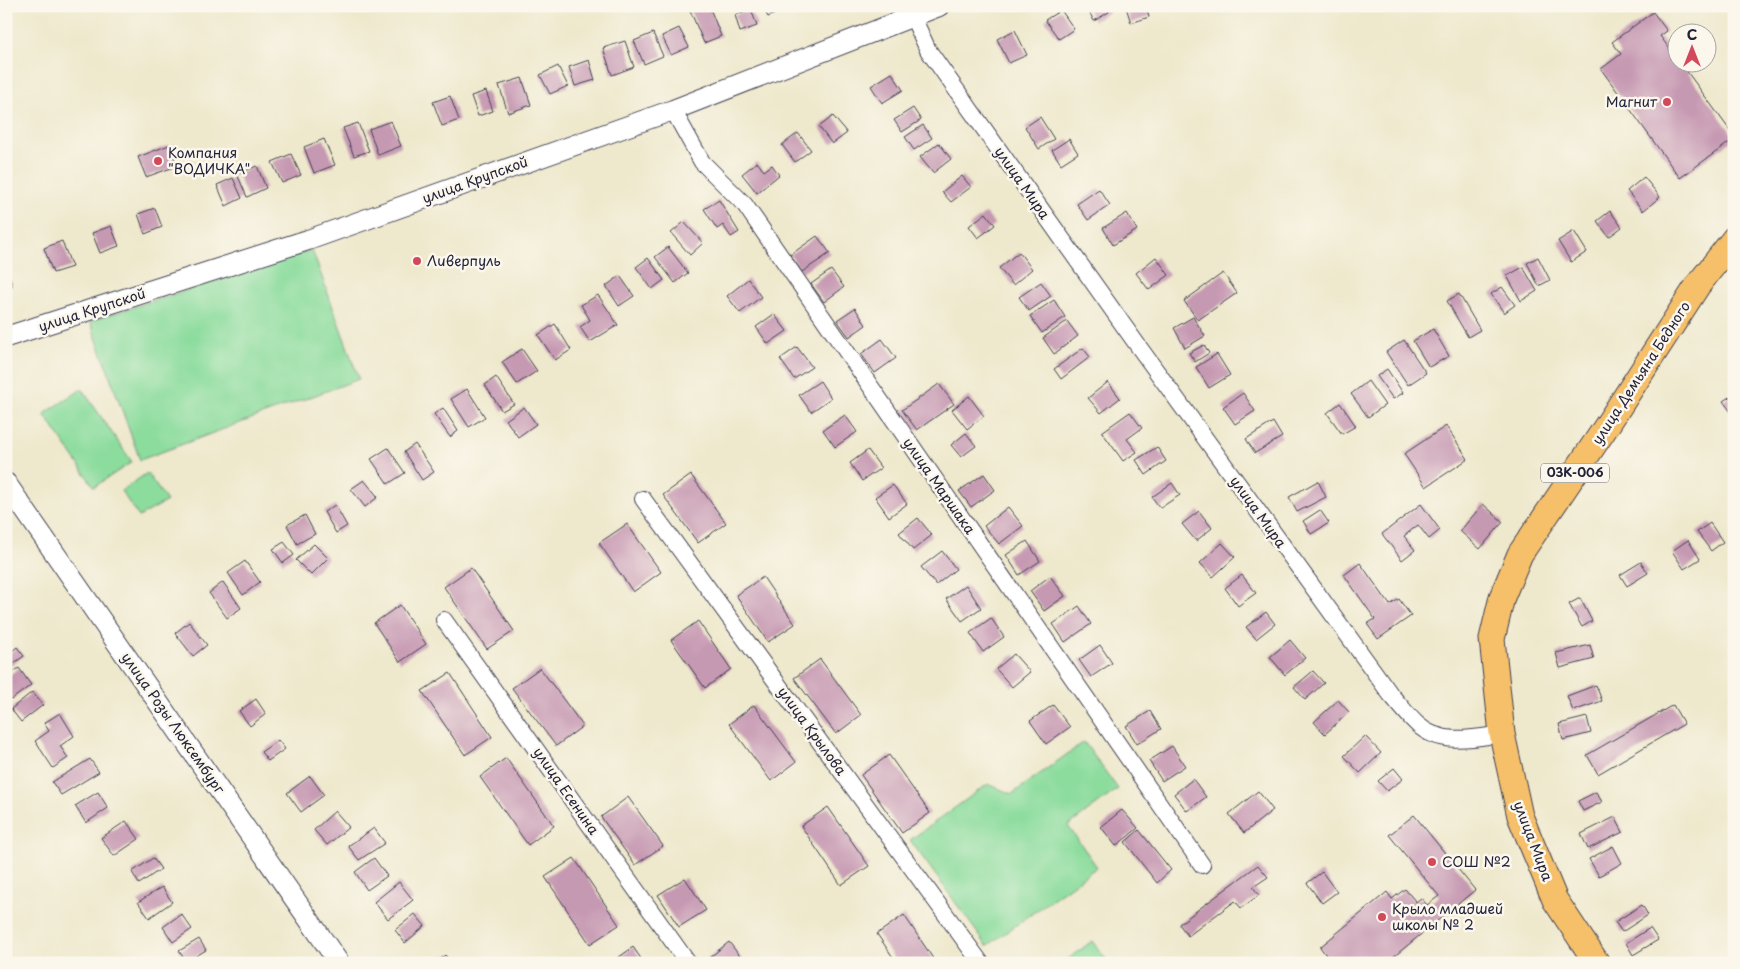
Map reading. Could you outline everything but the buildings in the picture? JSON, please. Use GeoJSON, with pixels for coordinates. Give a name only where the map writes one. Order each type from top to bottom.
{"type":"FeatureCollection","features":[{"type":"Feature","properties":{"kind":"main road","name":"улица Демьяна Бедного"},"geometry":{"type":"LineString","coordinates":[[1502,734],[1492,639],[1502,597],[1520,554],[1602,433],[1698,285],[1734,239]]}},
{"type":"Feature","properties":{"kind":"main road","name":"улица Мира"},"geometry":{"type":"LineString","coordinates":[[1502,734],[1520,816],[1555,900],[1598,963]]}},
{"type":"Feature","properties":{"kind":"street","name":"улица Крупской"},"geometry":{"type":"LineString","coordinates":[[6,337],[308,240],[673,110],[939,6]]}},
{"type":"Feature","properties":{"kind":"street","name":"улица Мира"},"geometry":{"type":"LineString","coordinates":[[913,17],[928,50],[1136,343],[1391,696],[1419,726],[1442,738],[1466,739],[1502,734]]}},
{"type":"Feature","properties":{"kind":"street","name":"улица Маршака"},"geometry":{"type":"LineString","coordinates":[[673,110],[702,162],[745,205],[1202,865]]}},
{"type":"Feature","properties":{"kind":"street","name":"улица Розы Люксембург"},"geometry":{"type":"LineString","coordinates":[[6,483],[339,963]]}},
{"type":"Feature","properties":{"kind":"street","name":"улица Крылова"},"geometry":{"type":"LineString","coordinates":[[643,499],[981,963]]}},
{"type":"Feature","properties":{"kind":"street","name":"улица Есенина"},"geometry":{"type":"LineString","coordinates":[[444,620],[688,963]]}},
{"type":"Feature","properties":{"kind":"green space"},"geometry":{"type":"Polygon","coordinates":[[[312,250],[359,379],[140,460],[90,321],[312,250]]]}},
{"type":"Feature","properties":{"kind":"green space"},"geometry":{"type":"Polygon","coordinates":[[[82,389],[132,462],[94,487],[44,414],[82,389]]]}},
{"type":"Feature","properties":{"kind":"green space"},"geometry":{"type":"Polygon","coordinates":[[[147,473],[167,501],[139,517],[121,491],[147,473]]]}},
{"type":"Feature","properties":{"kind":"green space"},"geometry":{"type":"Polygon","coordinates":[[[1084,742],[1118,789],[1068,826],[1097,867],[987,946],[910,840],[988,784],[1012,794],[1084,742]]]}},
{"type":"Feature","properties":{"kind":"green space"},"geometry":{"type":"Polygon","coordinates":[[[1092,941],[1109,963],[1063,963],[1092,941]]]}},
{"type":"Feature","properties":{"kind":"place","name":"Магнит"},"geometry":{"type":"Point","coordinates":[1667,102]}},
{"type":"Feature","properties":{"kind":"place","name":"Компания \"ВОДИЧКА\""},"geometry":{"type":"Point","coordinates":[158,161]}},
{"type":"Feature","properties":{"kind":"place","name":"Ливерпуль"},"geometry":{"type":"Point","coordinates":[417,261]}},
{"type":"Feature","properties":{"kind":"place","name":"СОШ №2"},"geometry":{"type":"Point","coordinates":[1432,862]}},
{"type":"Feature","properties":{"kind":"place","name":"Крыло младшей школы № 2"},"geometry":{"type":"Point","coordinates":[1382,917]}}]}
